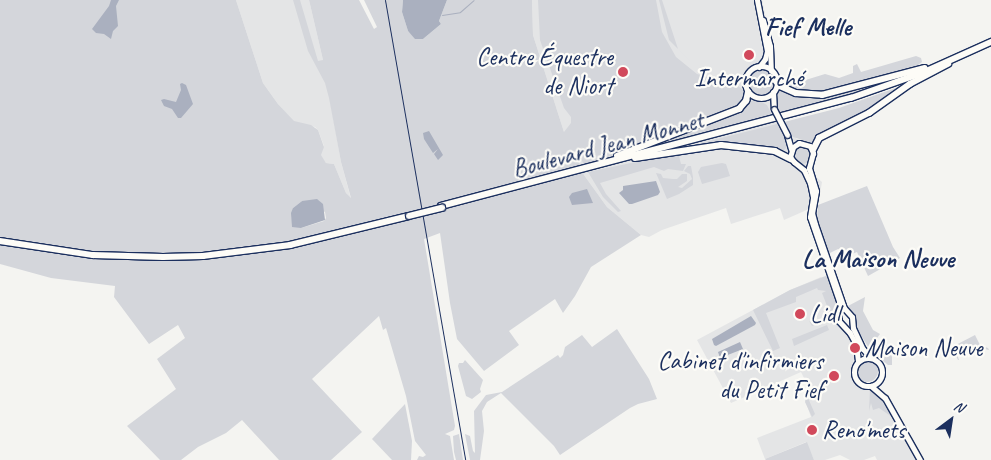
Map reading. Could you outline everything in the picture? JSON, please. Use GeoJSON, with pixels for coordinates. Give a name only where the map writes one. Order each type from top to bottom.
{"type":"FeatureCollection","features":[{"type":"Feature","properties":{"kind":"main road"},"geometry":{"type":"LineString","coordinates":[[592,166],[739,109],[746,101],[748,92],[745,84],[746,77],[750,71],[759,67],[767,53],[757,0]]}},
{"type":"Feature","properties":{"kind":"main road"},"geometry":{"type":"LineString","coordinates":[[761,18],[766,26],[770,46],[771,71],[780,86],[796,93],[822,95],[960,56]]}},
{"type":"Feature","properties":{"kind":"main road"},"geometry":{"type":"LineString","coordinates":[[783,118],[880,88],[991,43]]}},
{"type":"Feature","properties":{"kind":"main road"},"geometry":{"type":"LineString","coordinates":[[885,398],[871,386],[861,384],[855,378],[854,370],[859,353],[854,339],[839,321],[839,301],[810,217],[813,198],[810,162],[813,150],[819,138],[869,113],[903,88],[991,43]]}},
{"type":"Feature","properties":{"kind":"main road"},"geometry":{"type":"LineString","coordinates":[[783,118],[881,90],[948,64]]}},
{"type":"Feature","properties":{"kind":"main road"},"geometry":{"type":"LineString","coordinates":[[759,67],[771,71]]}},
{"type":"Feature","properties":{"kind":"main road"},"geometry":{"type":"LineString","coordinates":[[774,109],[773,92],[776,81]]}},
{"type":"Feature","properties":{"kind":"main road"},"geometry":{"type":"LineString","coordinates":[[748,92],[761,98],[774,109],[788,135],[791,159]]}},
{"type":"Feature","properties":{"kind":"main road"},"geometry":{"type":"LineString","coordinates":[[761,98],[773,92]]}},
{"type":"Feature","properties":{"kind":"main road","name":"Boulevard Jean Monnet"},"geometry":{"type":"LineString","coordinates":[[441,207],[783,118]]}},
{"type":"Feature","properties":{"kind":"main road","name":"Boulevard Jean Monnet"},"geometry":{"type":"LineString","coordinates":[[441,207],[592,166],[783,118]]}},
{"type":"Feature","properties":{"kind":"main road"},"geometry":{"type":"LineString","coordinates":[[788,135],[799,143],[807,144],[813,150]]}},
{"type":"Feature","properties":{"kind":"main road"},"geometry":{"type":"LineString","coordinates":[[791,149],[799,143]]}},
{"type":"Feature","properties":{"kind":"main road"},"geometry":{"type":"LineString","coordinates":[[635,158],[695,147],[727,145],[775,151],[791,159],[812,182],[816,197],[812,216],[844,308],[852,317],[852,328],[863,349],[871,358]]}},
{"type":"Feature","properties":{"kind":"main road"},"geometry":{"type":"LineString","coordinates":[[799,166],[810,162]]}},
{"type":"Feature","properties":{"kind":"main road"},"geometry":{"type":"LineString","coordinates":[[0,240],[93,252],[141,254],[203,253],[290,242],[441,207]]}},
{"type":"Feature","properties":{"kind":"main road"},"geometry":{"type":"LineString","coordinates":[[858,361],[864,358],[878,361],[882,368],[880,380],[885,398],[921,460]]}},
{"type":"Feature","properties":{"kind":"main road"},"geometry":{"type":"LineString","coordinates":[[871,386],[880,380]]}},
{"type":"Feature","properties":{"kind":"shaded area"},"geometry":{"type":"Polygon","coordinates":[[[0,0],[236,0],[263,83],[278,104],[294,121],[311,125],[318,130],[324,147],[321,155],[326,163],[334,164],[346,193],[351,198],[341,162],[325,83],[308,51],[293,0],[300,0],[318,61],[323,60],[309,0],[359,0],[374,29],[377,27],[364,0],[403,0],[402,12],[408,31],[418,39],[423,39],[441,24],[439,21],[447,0],[532,0],[533,35],[564,132],[571,123],[571,117],[564,108],[540,40],[538,0],[656,0],[662,32],[676,57],[697,74],[738,86],[743,90],[745,98],[740,105],[637,148],[584,164],[580,158],[578,160],[584,175],[607,207],[641,235],[591,267],[563,313],[555,299],[509,331],[519,345],[484,371],[457,339],[440,233],[424,239],[455,426],[454,430],[445,434],[450,436],[454,460],[417,460],[419,456],[423,457],[426,455],[415,441],[406,396],[386,328],[383,330],[379,316],[312,379],[362,432],[331,460],[279,460],[242,420],[226,433],[198,447],[181,460],[160,460],[127,426],[176,389],[157,359],[185,338],[178,325],[149,344],[114,297],[115,286],[51,278],[0,264],[0,0]],[[302,201],[293,208],[301,228],[324,221],[326,218],[325,212],[302,201]]]}},
{"type":"Feature","properties":{"kind":"shaded area"},"geometry":{"type":"Polygon","coordinates":[[[236,0],[309,0],[323,60],[341,162],[351,199],[346,193],[334,164],[326,163],[320,155],[324,146],[318,130],[315,127],[294,122],[263,83],[236,0]]]}},
{"type":"Feature","properties":{"kind":"shaded area"},"geometry":{"type":"Polygon","coordinates":[[[532,0],[762,0],[774,55],[773,65],[779,77],[780,88],[775,96],[777,108],[790,133],[797,139],[807,140],[818,147],[813,168],[816,177],[822,182],[818,205],[784,220],[780,208],[731,224],[726,208],[662,230],[649,237],[641,235],[607,207],[584,175],[564,132],[533,35],[532,0]]]}},
{"type":"Feature","properties":{"kind":"shaded area"},"geometry":{"type":"Polygon","coordinates":[[[659,0],[662,0],[678,49],[669,40],[659,0]]]}},
{"type":"Feature","properties":{"kind":"shaded area"},"geometry":{"type":"Polygon","coordinates":[[[916,56],[921,58],[922,62],[914,68],[877,76],[820,93],[801,91],[786,86],[825,74],[839,78],[853,73],[853,66],[857,64],[861,72],[916,56]]]}},
{"type":"Feature","properties":{"kind":"shaded area"},"geometry":{"type":"Polygon","coordinates":[[[761,70],[770,74],[774,83],[770,92],[761,96],[752,92],[748,83],[752,74],[761,70]]]}},
{"type":"Feature","properties":{"kind":"shaded area"},"geometry":{"type":"Polygon","coordinates":[[[909,75],[858,93],[780,115],[776,104],[775,96],[780,88],[807,97],[820,97],[909,75]]]}},
{"type":"Feature","properties":{"kind":"shaded area"},"geometry":{"type":"Polygon","coordinates":[[[907,84],[868,110],[817,136],[812,143],[793,137],[784,122],[839,108],[907,84]]]}},
{"type":"Feature","properties":{"kind":"shaded area"},"geometry":{"type":"Polygon","coordinates":[[[751,101],[760,101],[767,105],[773,117],[640,151],[723,119],[743,109],[751,101]]]}},
{"type":"Feature","properties":{"kind":"shaded area"},"geometry":{"type":"Polygon","coordinates":[[[777,124],[787,142],[787,147],[784,150],[727,143],[685,147],[777,124]]]}},
{"type":"Feature","properties":{"kind":"shaded area"},"geometry":{"type":"Polygon","coordinates":[[[802,146],[808,149],[811,155],[808,161],[802,164],[796,161],[793,155],[796,149],[802,146]]]}},
{"type":"Feature","properties":{"kind":"shaded area"},"geometry":{"type":"Polygon","coordinates":[[[674,154],[679,156],[681,164],[686,164],[683,171],[668,169],[664,171],[654,167],[600,183],[606,194],[621,211],[618,212],[603,197],[588,172],[674,154]]]}},
{"type":"Feature","properties":{"kind":"shaded area"},"geometry":{"type":"Polygon","coordinates":[[[726,164],[730,176],[702,184],[698,172],[701,167],[726,164]]]}},
{"type":"Feature","properties":{"kind":"shaded area"},"geometry":{"type":"Polygon","coordinates":[[[688,166],[691,166],[693,185],[667,199],[656,173],[661,174],[663,178],[673,179],[677,179],[682,174],[687,174],[687,181],[678,187],[682,188],[692,179],[690,174],[684,171],[688,166]]]}},
{"type":"Feature","properties":{"kind":"shaded area"},"geometry":{"type":"Polygon","coordinates":[[[867,186],[893,247],[900,258],[868,276],[857,252],[845,257],[843,251],[838,249],[828,254],[820,234],[817,218],[818,205],[867,186]]]}},
{"type":"Feature","properties":{"kind":"shaded area"},"geometry":{"type":"Polygon","coordinates":[[[828,275],[839,308],[837,317],[828,322],[829,318],[812,326],[809,321],[812,323],[828,316],[829,311],[822,293],[826,291],[818,290],[817,288],[796,297],[796,302],[766,313],[780,348],[773,351],[753,310],[790,290],[828,275]]]}},
{"type":"Feature","properties":{"kind":"shaded area"},"geometry":{"type":"Polygon","coordinates":[[[821,277],[842,328],[855,347],[852,377],[858,385],[872,389],[877,393],[917,460],[877,460],[875,456],[864,460],[850,460],[840,455],[825,460],[814,460],[806,442],[765,459],[757,438],[811,417],[805,400],[809,388],[801,372],[731,403],[697,340],[790,290],[821,277]]]}},
{"type":"Feature","properties":{"kind":"shaded area"},"geometry":{"type":"Polygon","coordinates":[[[865,297],[863,311],[873,330],[880,334],[877,338],[878,343],[881,345],[885,343],[888,347],[892,357],[892,365],[888,365],[870,350],[855,326],[856,317],[848,306],[865,297]]]}},
{"type":"Feature","properties":{"kind":"shaded area"},"geometry":{"type":"Polygon","coordinates":[[[827,325],[829,330],[794,346],[792,339],[827,325]]]}},
{"type":"Feature","properties":{"kind":"shaded area"},"geometry":{"type":"Polygon","coordinates":[[[617,329],[649,379],[657,399],[630,408],[560,455],[554,446],[501,393],[487,402],[482,411],[484,431],[480,460],[470,460],[465,434],[470,436],[475,453],[474,411],[486,395],[502,392],[558,355],[560,358],[565,347],[582,335],[592,347],[617,329]]]}},
{"type":"Feature","properties":{"kind":"shaded area"},"geometry":{"type":"Polygon","coordinates":[[[975,335],[980,345],[989,350],[980,348],[975,350],[973,347],[957,354],[958,360],[952,347],[975,335]]]}},
{"type":"Feature","properties":{"kind":"shaded area"},"geometry":{"type":"Polygon","coordinates":[[[465,360],[483,380],[481,392],[472,399],[466,396],[458,366],[459,363],[463,363],[465,360]]]}},
{"type":"Feature","properties":{"kind":"shaded area"},"geometry":{"type":"Polygon","coordinates":[[[863,360],[871,360],[878,367],[878,375],[871,382],[863,382],[856,375],[856,367],[863,360]]]}},
{"type":"Feature","properties":{"kind":"shaded area"},"geometry":{"type":"Polygon","coordinates":[[[809,388],[820,393],[820,398],[808,398],[815,414],[812,417],[805,402],[809,388]]]}},
{"type":"Feature","properties":{"kind":"shaded area"},"geometry":{"type":"Polygon","coordinates":[[[870,388],[877,393],[892,417],[879,408],[873,410],[871,403],[869,411],[870,388]]]}},
{"type":"Feature","properties":{"kind":"shaded area"},"geometry":{"type":"Polygon","coordinates":[[[405,404],[412,441],[411,460],[392,460],[372,439],[405,404]]]}},
{"type":"Feature","properties":{"kind":"shaded area"},"geometry":{"type":"Polygon","coordinates":[[[459,434],[463,460],[456,460],[454,452],[453,436],[459,434]]]}},
{"type":"Feature","properties":{"kind":"shaded area"},"geometry":{"type":"Polygon","coordinates":[[[807,442],[814,460],[765,459],[807,442]]]}},
{"type":"Feature","properties":{"kind":"water"},"geometry":{"type":"Polygon","coordinates":[[[111,0],[119,0],[116,6],[118,26],[113,31],[111,39],[104,34],[96,33],[92,29],[109,6],[111,0]]]}},
{"type":"Feature","properties":{"kind":"water"},"geometry":{"type":"Polygon","coordinates":[[[403,0],[447,0],[439,21],[441,24],[423,39],[415,39],[408,31],[402,12],[403,0]]]}},
{"type":"Feature","properties":{"kind":"water"},"geometry":{"type":"Polygon","coordinates":[[[180,84],[186,85],[193,104],[181,118],[178,118],[172,109],[164,106],[161,100],[176,102],[181,90],[180,84]]]}},
{"type":"Feature","properties":{"kind":"water"},"geometry":{"type":"Polygon","coordinates":[[[429,131],[443,155],[438,160],[434,154],[438,149],[433,153],[424,139],[423,133],[429,131]]]}},
{"type":"Feature","properties":{"kind":"water"},"geometry":{"type":"Polygon","coordinates":[[[656,181],[660,192],[658,195],[632,204],[629,204],[619,193],[623,190],[623,186],[656,181]]]}},
{"type":"Feature","properties":{"kind":"water"},"geometry":{"type":"Polygon","coordinates":[[[587,189],[593,203],[572,205],[569,197],[572,193],[587,189]]]}},
{"type":"Feature","properties":{"kind":"water"},"geometry":{"type":"Polygon","coordinates":[[[317,199],[323,204],[325,220],[301,228],[292,227],[291,213],[293,208],[302,201],[317,199]]]}},
{"type":"Feature","properties":{"kind":"water"},"geometry":{"type":"Polygon","coordinates":[[[751,316],[756,323],[755,325],[716,346],[714,345],[712,339],[751,316]]]}},
{"type":"Feature","properties":{"kind":"water"},"geometry":{"type":"Polygon","coordinates":[[[740,342],[743,349],[720,358],[718,352],[740,342]]]}},
{"type":"Feature","properties":{"kind":"waterway"},"geometry":{"type":"LineString","coordinates":[[442,15],[460,12],[474,0]]}},
{"type":"Feature","properties":{"kind":"railway"},"geometry":{"type":"LineString","coordinates":[[385,0],[465,460]]}},
{"type":"Feature","properties":{"kind":"place","name":"Intermarché"},"geometry":{"type":"Point","coordinates":[749,55]}},
{"type":"Feature","properties":{"kind":"place","name":"Centre Équestre de Niort"},"geometry":{"type":"Point","coordinates":[623,72]}},
{"type":"Feature","properties":{"kind":"place","name":"Lidl"},"geometry":{"type":"Point","coordinates":[800,314]}},
{"type":"Feature","properties":{"kind":"place","name":"Maison Neuve"},"geometry":{"type":"Point","coordinates":[855,348]}},
{"type":"Feature","properties":{"kind":"place","name":"Cabinet d'infirmiers du Petit Fief"},"geometry":{"type":"Point","coordinates":[834,376]}},
{"type":"Feature","properties":{"kind":"place","name":"Reno'mets"},"geometry":{"type":"Point","coordinates":[812,430]}},
{"type":"Feature","properties":{"kind":"district","name":"Fief Melle"},"geometry":{"type":"Point","coordinates":[808,27]}},
{"type":"Feature","properties":{"kind":"district","name":"La Maison Neuve"},"geometry":{"type":"Point","coordinates":[878,259]}}]}
